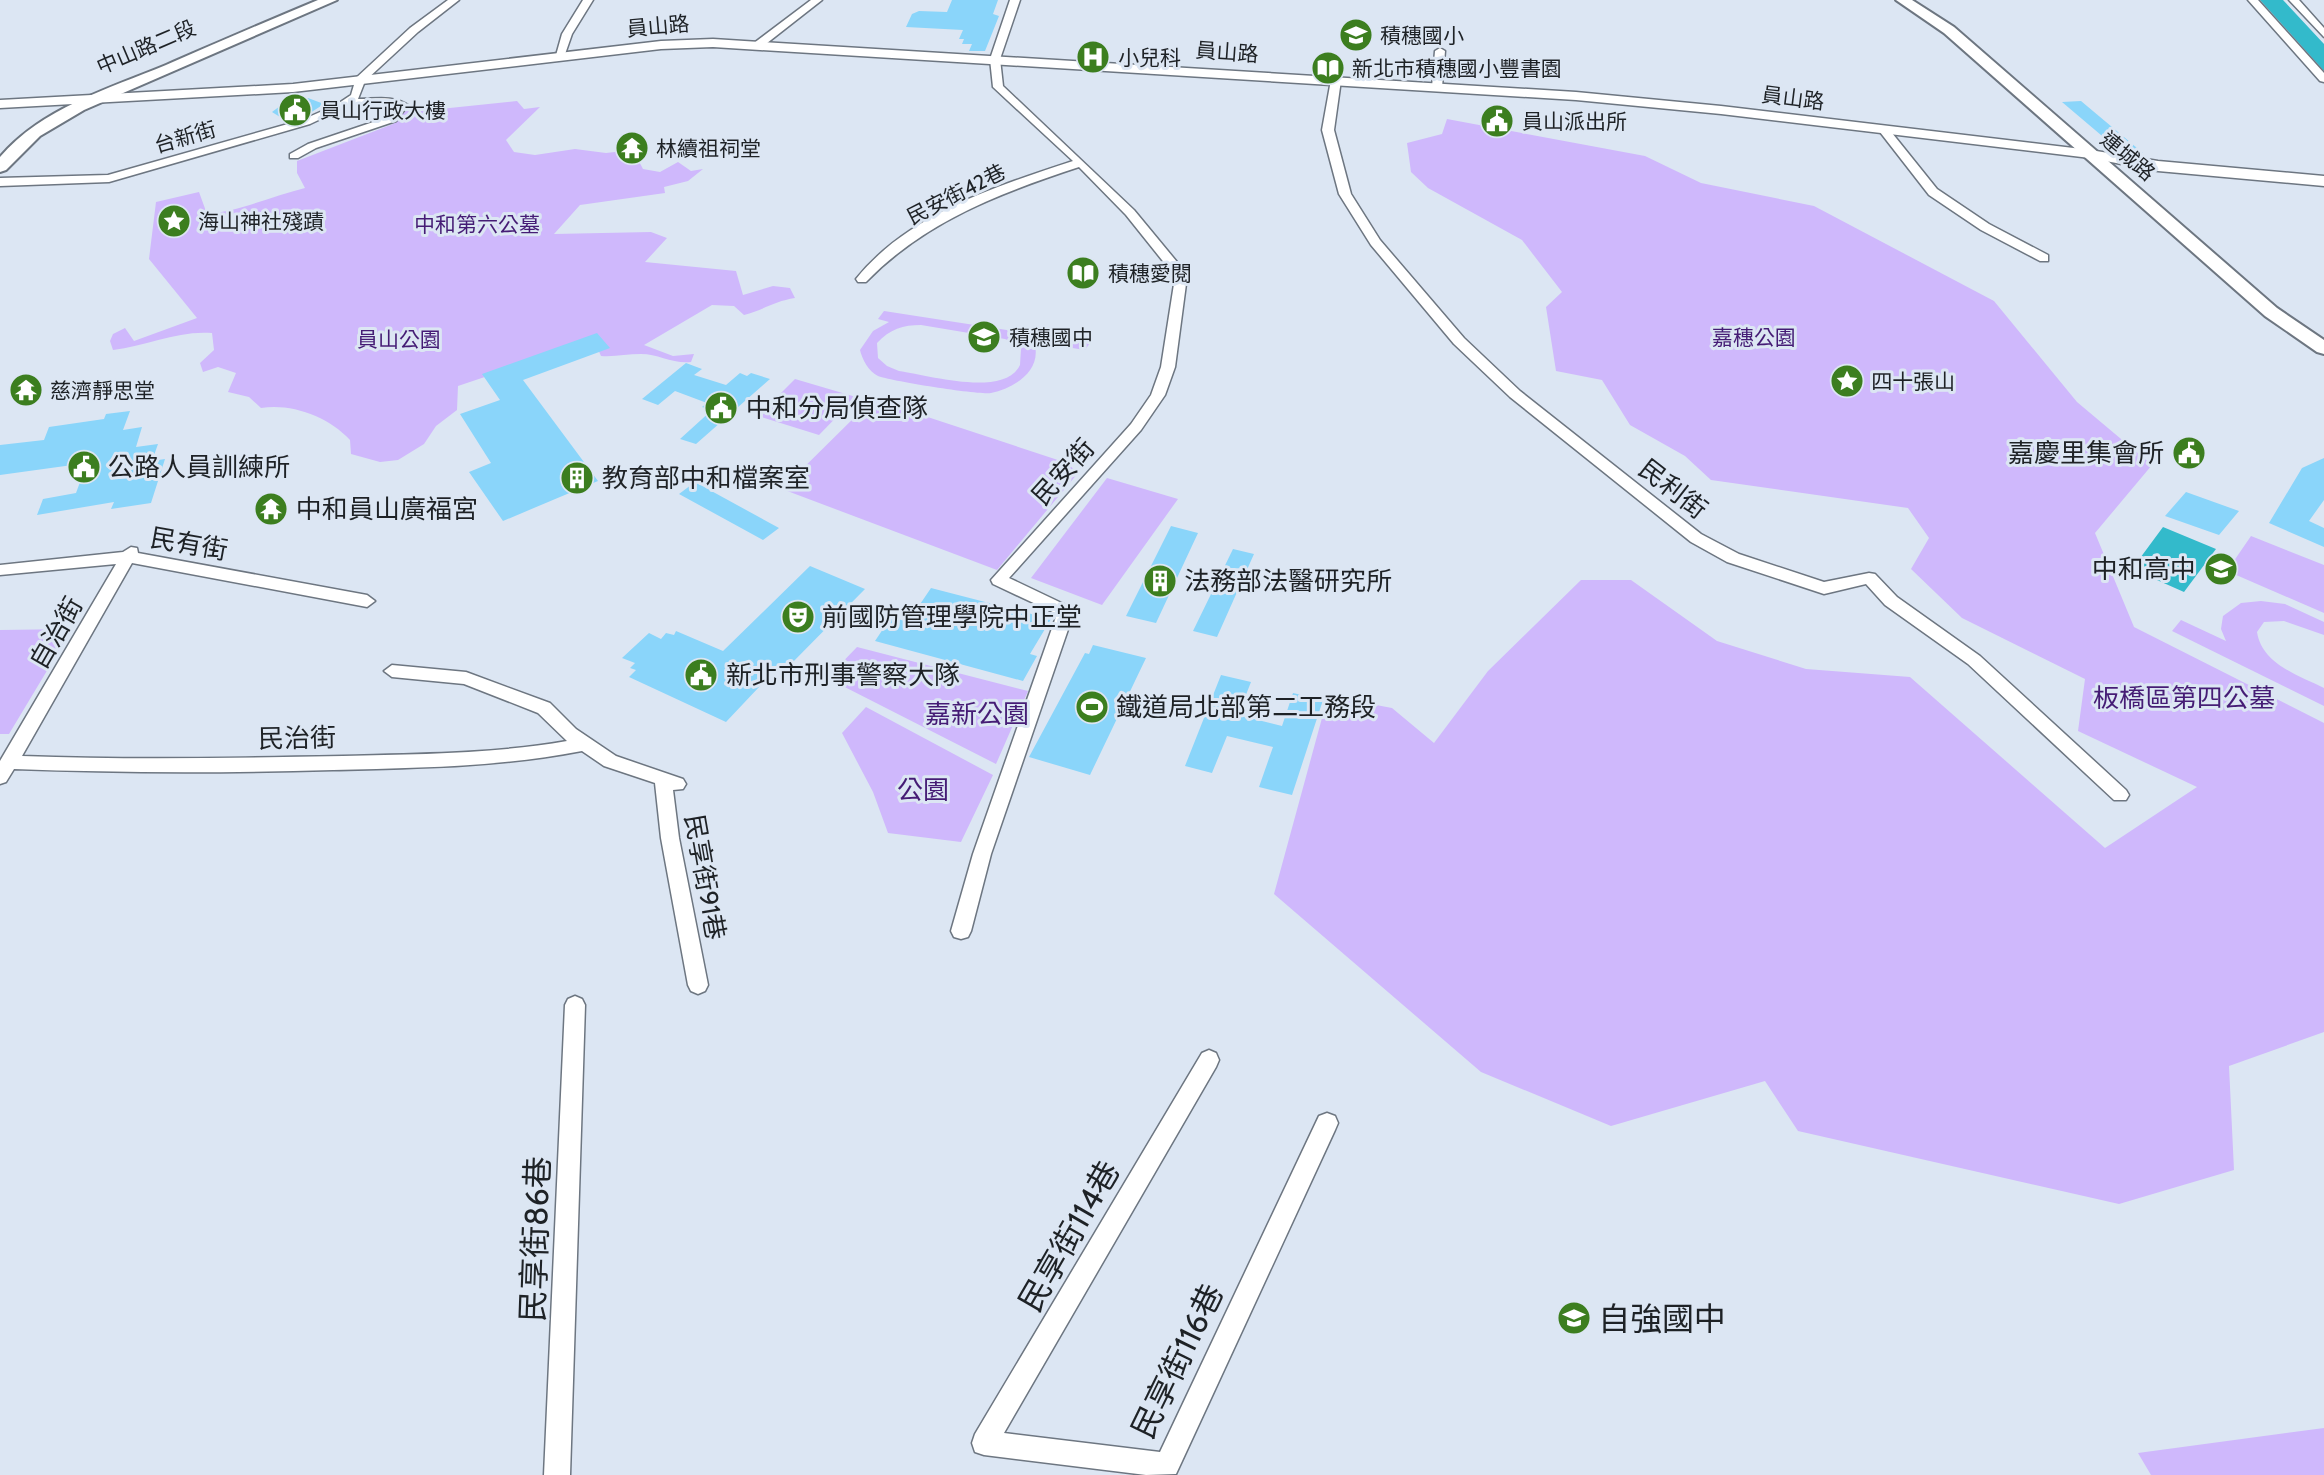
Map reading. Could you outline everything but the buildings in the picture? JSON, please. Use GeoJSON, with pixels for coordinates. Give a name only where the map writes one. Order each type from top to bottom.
{"type":"FeatureCollection","features":[{"type":"Feature","properties":{"kind":"main road","name":"中山路二段"},"geometry":{"type":"LineString","coordinates":[[0,147],[75,101],[312,0]]}},
{"type":"Feature","properties":{"kind":"main road","name":"中山路二段"},"geometry":{"type":"LineString","coordinates":[[0,167],[12,150],[30,136],[95,100],[330,0]]}},
{"type":"Feature","properties":{"kind":"main road","name":"連城路"},"geometry":{"type":"LineString","coordinates":[[1902,0],[1948,30],[2271,312],[2324,348]]}},
{"type":"Feature","properties":{"kind":"main road","name":"連城路"},"geometry":{"type":"LineString","coordinates":[[1920,0],[1958,24],[2258,281],[2324,333]]}},
{"type":"Feature","properties":{"kind":"street"},"geometry":{"type":"LineString","coordinates":[[559,57],[566,34],[588,0]]}},
{"type":"Feature","properties":{"kind":"street"},"geometry":{"type":"LineString","coordinates":[[758,45],[817,0]]}},
{"type":"Feature","properties":{"kind":"street"},"geometry":{"type":"LineString","coordinates":[[995,59],[1015,0]]}},
{"type":"Feature","properties":{"kind":"street"},"geometry":{"type":"LineString","coordinates":[[2253,0],[2324,79]]}},
{"type":"Feature","properties":{"kind":"street"},"geometry":{"type":"LineString","coordinates":[[2294,0],[2324,34]]}},
{"type":"Feature","properties":{"kind":"street"},"geometry":{"type":"LineString","coordinates":[[346,103],[356,96],[360,80],[414,30],[452,1]]}},
{"type":"Feature","properties":{"kind":"street","name":"員山路"},"geometry":{"type":"LineString","coordinates":[[0,104],[293,88],[688,43],[758,45],[1336,80],[1646,103],[2090,154],[2121,161],[2324,181]]}},
{"type":"Feature","properties":{"kind":"street"},"geometry":{"type":"LineString","coordinates":[[1437,87],[1440,51]]}},
{"type":"Feature","properties":{"kind":"street","name":"民安街"},"geometry":{"type":"LineString","coordinates":[[961,931],[982,854],[1066,611],[999,580],[1136,427],[1158,395],[1168,367],[1180,284],[1179,272],[1143,225],[1051,133],[998,87],[995,59]]}},
{"type":"Feature","properties":{"kind":"street","name":"民利街"},"geometry":{"type":"LineString","coordinates":[[1336,80],[1328,131],[1345,194],[1375,242],[1459,341],[1524,402],[1696,538],[1733,558],[1824,588],[1870,578],[1891,601],[1973,660],[2120,794]]}},
{"type":"Feature","properties":{"kind":"street"},"geometry":{"type":"LineString","coordinates":[[294,156],[312,146],[392,119],[403,105],[394,102],[346,103]]}},
{"type":"Feature","properties":{"kind":"street","name":"台新街"},"geometry":{"type":"LineString","coordinates":[[0,182],[109,178],[306,122],[346,103]]}},
{"type":"Feature","properties":{"kind":"street"},"geometry":{"type":"LineString","coordinates":[[1884,130],[1933,192],[1985,227],[2044,258]]}},
{"type":"Feature","properties":{"kind":"street","name":"民安街42巷"},"geometry":{"type":"LineString","coordinates":[[862,279],[878,259],[952,212],[1021,182],[1079,163]]}},
{"type":"Feature","properties":{"kind":"street","name":"民有街"},"geometry":{"type":"LineString","coordinates":[[0,570],[130,553],[367,601]]}},
{"type":"Feature","properties":{"kind":"street","name":"自治街"},"geometry":{"type":"LineString","coordinates":[[7,758],[130,553]]}},
{"type":"Feature","properties":{"kind":"street"},"geometry":{"type":"LineString","coordinates":[[392,671],[475,681],[544,708],[570,734],[585,744]]}},
{"type":"Feature","properties":{"kind":"street","name":"民治街"},"geometry":{"type":"LineString","coordinates":[[7,758],[103,766],[355,763],[480,758],[585,744]]}},
{"type":"Feature","properties":{"kind":"street","name":"民享街91巷"},"geometry":{"type":"LineString","coordinates":[[585,744],[610,761],[670,781],[670,838],[698,985]]}},
{"type":"Feature","properties":{"kind":"street","name":"民享街86巷"},"geometry":{"type":"LineString","coordinates":[[557,1475],[576,1005]]}},
{"type":"Feature","properties":{"kind":"street","name":"民享街114巷"},"geometry":{"type":"LineString","coordinates":[[984,1443],[1209,1060]]}},
{"type":"Feature","properties":{"kind":"street","name":"民享街116巷"},"geometry":{"type":"LineString","coordinates":[[984,1443],[1165,1470],[1327,1122]]}},
{"type":"Feature","properties":{"kind":"green space"},"geometry":{"type":"Polygon","coordinates":[[[517,101],[524,109],[540,107],[506,140],[514,152],[535,155],[575,149],[606,153],[633,150],[643,169],[660,172],[678,162],[691,171],[703,169],[688,181],[664,187],[665,193],[580,205],[554,234],[651,232],[667,238],[645,262],[736,271],[743,295],[773,286],[790,288],[795,298],[744,315],[734,306],[712,305],[644,345],[673,356],[694,354],[691,362],[641,354],[601,356],[594,340],[458,386],[457,410],[436,426],[424,444],[398,460],[380,462],[351,454],[350,440],[321,418],[285,408],[261,408],[249,397],[228,392],[236,373],[218,367],[203,372],[200,363],[214,350],[212,333],[175,336],[113,350],[110,341],[113,334],[125,328],[134,341],[197,318],[149,259],[156,202],[199,192],[207,214],[244,207],[305,188],[297,173],[297,161],[393,124],[400,114],[419,105],[440,109],[517,101]]]}},
{"type":"Feature","properties":{"kind":"green space"},"geometry":{"type":"Polygon","coordinates":[[[1447,119],[1645,156],[1701,183],[1814,206],[1994,301],[2077,402],[2152,465],[2095,533],[2134,627],[2324,723],[2324,1032],[2229,1066],[2234,1170],[2119,1204],[1798,1131],[1765,1081],[1611,1126],[1481,1072],[1274,894],[1328,696],[1392,708],[1434,743],[1488,671],[1581,580],[1631,580],[1717,641],[1806,669],[1910,677],[2105,848],[2197,787],[2078,731],[2085,679],[1962,618],[1911,569],[1929,538],[1908,508],[1711,480],[1685,456],[1630,425],[1602,380],[1556,371],[1546,307],[1562,292],[1522,240],[1428,188],[1411,172],[1407,143],[1442,134],[1447,119]]]}},
{"type":"Feature","properties":{"kind":"green space"},"geometry":{"type":"Polygon","coordinates":[[[884,311],[1090,343],[1085,350],[1034,342],[1035,361],[1018,382],[991,393],[970,392],[899,381],[872,372],[860,350],[873,331],[889,322],[878,319],[884,311]],[[921,325],[908,326],[892,331],[877,343],[878,358],[899,371],[964,382],[998,380],[1011,375],[1020,365],[1021,349],[1017,344],[1005,339],[921,325]]]}},
{"type":"Feature","properties":{"kind":"green space"},"geometry":{"type":"Polygon","coordinates":[[[795,379],[856,397],[819,435],[758,416],[795,379]]]}},
{"type":"Feature","properties":{"kind":"green space"},"geometry":{"type":"Polygon","coordinates":[[[879,401],[1067,463],[1078,473],[997,570],[782,489],[870,402],[879,401]]]}},
{"type":"Feature","properties":{"kind":"green space"},"geometry":{"type":"Polygon","coordinates":[[[1107,478],[1178,499],[1102,605],[1031,578],[1107,478]]]}},
{"type":"Feature","properties":{"kind":"green space"},"geometry":{"type":"Polygon","coordinates":[[[2251,536],[2324,565],[2324,613],[2227,571],[2251,536]]]}},
{"type":"Feature","properties":{"kind":"green space"},"geometry":{"type":"Polygon","coordinates":[[[2261,601],[2285,604],[2324,622],[2324,635],[2284,621],[2264,622],[2257,632],[2260,643],[2274,660],[2324,688],[2324,706],[2172,631],[2181,620],[2226,641],[2221,629],[2223,616],[2241,603],[2261,601]]]}},
{"type":"Feature","properties":{"kind":"green space"},"geometry":{"type":"Polygon","coordinates":[[[72,629],[9,734],[0,734],[0,630],[72,629]]]}},
{"type":"Feature","properties":{"kind":"green space","name":"嘉新公園"},"geometry":{"type":"Polygon","coordinates":[[[857,647],[1028,691],[996,764],[827,678],[857,647]]]}},
{"type":"Feature","properties":{"kind":"green space","name":"公園"},"geometry":{"type":"Polygon","coordinates":[[[866,707],[993,775],[961,842],[888,833],[873,792],[842,733],[866,707]]]}},
{"type":"Feature","properties":{"kind":"green space"},"geometry":{"type":"Polygon","coordinates":[[[2324,1428],[2324,1475],[2151,1475],[2138,1453],[2324,1428]]]}},
{"type":"Feature","properties":{"kind":"water"},"geometry":{"type":"Polygon","coordinates":[[[2260,0],[2283,0],[2324,44],[2324,71],[2260,0]]]}},
{"type":"Feature","properties":{"kind":"water"},"geometry":{"type":"Polygon","coordinates":[[[2163,527],[2216,549],[2184,592],[2132,569],[2163,527]]]}},
{"type":"Feature","properties":{"kind":"place","name":"積穗國小"},"geometry":{"type":"Point","coordinates":[1356,35]}},
{"type":"Feature","properties":{"kind":"place","name":"小兒科"},"geometry":{"type":"Point","coordinates":[1093,57]}},
{"type":"Feature","properties":{"kind":"place","name":"新北市積穗國小豐書園"},"geometry":{"type":"Point","coordinates":[1328,68]}},
{"type":"Feature","properties":{"kind":"place","name":"員山行政大樓"},"geometry":{"type":"Point","coordinates":[295,110]}},
{"type":"Feature","properties":{"kind":"place","name":"員山派出所"},"geometry":{"type":"Point","coordinates":[1497,121]}},
{"type":"Feature","properties":{"kind":"place","name":"林續祖祠堂"},"geometry":{"type":"Point","coordinates":[632,148]}},
{"type":"Feature","properties":{"kind":"place","name":"海山神社殘蹟"},"geometry":{"type":"Point","coordinates":[174,221]}},
{"type":"Feature","properties":{"kind":"place","name":"積穗愛閱"},"geometry":{"type":"Point","coordinates":[1083,273]}},
{"type":"Feature","properties":{"kind":"place","name":"積穗國中"},"geometry":{"type":"Point","coordinates":[984,337]}},
{"type":"Feature","properties":{"kind":"place","name":"四十張山"},"geometry":{"type":"Point","coordinates":[1847,381]}},
{"type":"Feature","properties":{"kind":"place","name":"慈濟靜思堂"},"geometry":{"type":"Point","coordinates":[26,390]}},
{"type":"Feature","properties":{"kind":"place","name":"中和分局偵查隊"},"geometry":{"type":"Point","coordinates":[721,408]}},
{"type":"Feature","properties":{"kind":"place","name":"嘉慶里集會所"},"geometry":{"type":"Point","coordinates":[2189,453]}},
{"type":"Feature","properties":{"kind":"place","name":"公路人員訓練所"},"geometry":{"type":"Point","coordinates":[84,467]}},
{"type":"Feature","properties":{"kind":"place","name":"教育部中和檔案室"},"geometry":{"type":"Point","coordinates":[577,478]}},
{"type":"Feature","properties":{"kind":"place","name":"中和員山廣福宮"},"geometry":{"type":"Point","coordinates":[271,509]}},
{"type":"Feature","properties":{"kind":"place","name":"中和高中"},"geometry":{"type":"Point","coordinates":[2221,569]}},
{"type":"Feature","properties":{"kind":"place","name":"法務部法醫研究所"},"geometry":{"type":"Point","coordinates":[1160,581]}},
{"type":"Feature","properties":{"kind":"place","name":"前國防管理學院中正堂"},"geometry":{"type":"Point","coordinates":[798,617]}},
{"type":"Feature","properties":{"kind":"place","name":"新北市刑事警察大隊"},"geometry":{"type":"Point","coordinates":[701,675]}},
{"type":"Feature","properties":{"kind":"place","name":"鐵道局北部第二工務段"},"geometry":{"type":"Point","coordinates":[1092,707]}},
{"type":"Feature","properties":{"kind":"place","name":"自強國中"},"geometry":{"type":"Point","coordinates":[1574,1318]}},
{"type":"Feature","properties":{"kind":"park label","name":"中和第六公墓"},"geometry":{"type":"Point","coordinates":[477,224]}},
{"type":"Feature","properties":{"kind":"park label","name":"嘉穗公園"},"geometry":{"type":"Point","coordinates":[1754,337]}},
{"type":"Feature","properties":{"kind":"park label","name":"員山公園"},"geometry":{"type":"Point","coordinates":[399,339]}},
{"type":"Feature","properties":{"kind":"park label","name":"板橋區第四公墓"},"geometry":{"type":"Point","coordinates":[2184,698]}}]}
